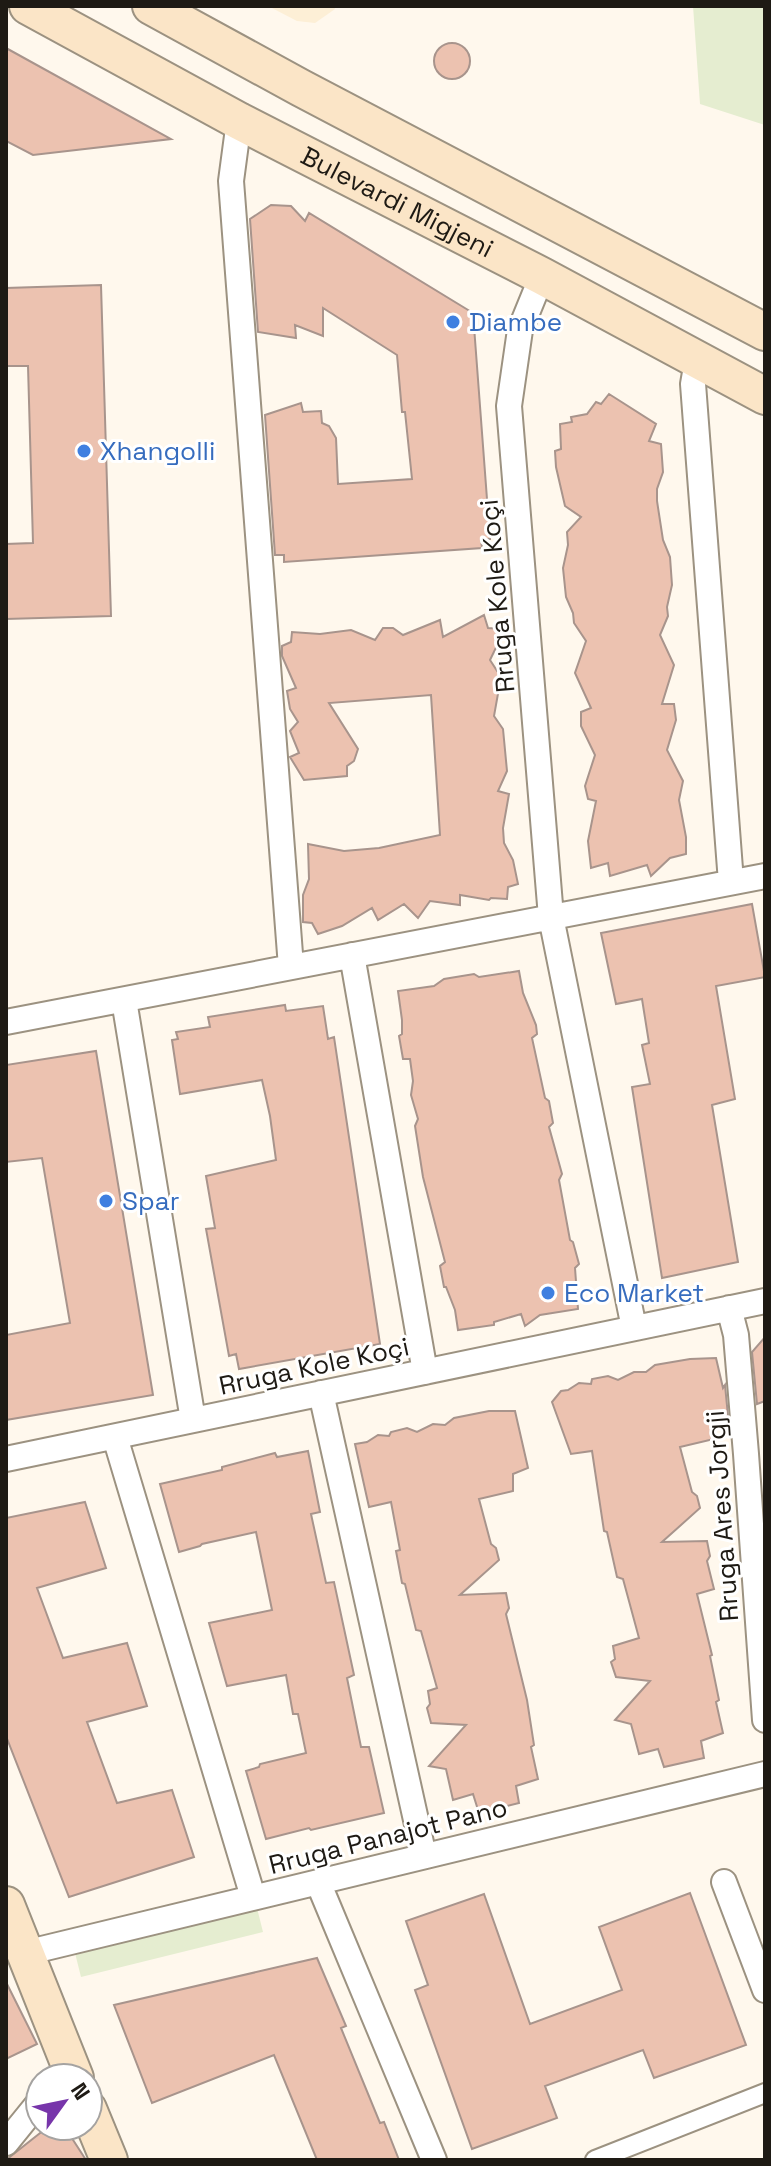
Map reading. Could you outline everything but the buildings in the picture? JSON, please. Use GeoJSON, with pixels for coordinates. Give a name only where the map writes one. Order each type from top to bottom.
{"type":"FeatureCollection","features":[{"type":"Feature","properties":{"kind":"main road","name":"Bulevardi Migjeni"},"geometry":{"type":"LineString","coordinates":[[28,6],[239,121],[542,276],[765,396]]}},
{"type":"Feature","properties":{"kind":"main road","name":"Bulevardi Migjeni"},"geometry":{"type":"LineString","coordinates":[[151,6],[765,332]]}},
{"type":"Feature","properties":{"kind":"main road"},"geometry":{"type":"LineString","coordinates":[[6,1905],[64,2062]]}},
{"type":"Feature","properties":{"kind":"street"},"geometry":{"type":"LineString","coordinates":[[239,121],[231,181],[291,967]]}},
{"type":"Feature","properties":{"kind":"street","name":"Rruga Kole Koçi"},"geometry":{"type":"LineString","coordinates":[[542,276],[520,330],[509,406],[551,917],[634,1328]]}},
{"type":"Feature","properties":{"kind":"street"},"geometry":{"type":"LineString","coordinates":[[697,361],[693,384],[731,882]]}},
{"type":"Feature","properties":{"kind":"street"},"geometry":{"type":"LineString","coordinates":[[6,1022],[765,876]]}},
{"type":"Feature","properties":{"kind":"street"},"geometry":{"type":"LineString","coordinates":[[352,955],[425,1372]]}},
{"type":"Feature","properties":{"kind":"street"},"geometry":{"type":"LineString","coordinates":[[124,1000],[193,1420]]}},
{"type":"Feature","properties":{"kind":"street","name":"Rruga Kole Koçi"},"geometry":{"type":"LineString","coordinates":[[6,1459],[765,1301]]}},
{"type":"Feature","properties":{"kind":"street","name":"Rruga Ares Jorgji"},"geometry":{"type":"LineString","coordinates":[[729,1308],[736,1335],[765,1720]]}},
{"type":"Feature","properties":{"kind":"street"},"geometry":{"type":"LineString","coordinates":[[321,1393],[424,1856]]}},
{"type":"Feature","properties":{"kind":"street"},"geometry":{"type":"LineString","coordinates":[[115,1437],[253,1897]]}},
{"type":"Feature","properties":{"kind":"street","name":"Rruga Panajot Pano"},"geometry":{"type":"LineString","coordinates":[[25,1953],[765,1774]]}},
{"type":"Feature","properties":{"kind":"street"},"geometry":{"type":"LineString","coordinates":[[318,1882],[434,2160]]}},
{"type":"Feature","properties":{"kind":"street"},"geometry":{"type":"LineString","coordinates":[[724,1882],[765,1990]]}},
{"type":"Feature","properties":{"kind":"street"},"geometry":{"type":"LineString","coordinates":[[595,2160],[765,2093]]}},
{"type":"Feature","properties":{"kind":"street"},"geometry":{"type":"LineString","coordinates":[[6,2143],[24,2121]]}},
{"type":"Feature","properties":{"kind":"shaded area"},"geometry":{"type":"Polygon","coordinates":[[[268,6],[334,6],[335,9],[315,23],[297,21],[268,6]]]}},
{"type":"Feature","properties":{"kind":"green space"},"geometry":{"type":"Polygon","coordinates":[[[693,6],[765,6],[765,125],[700,104],[693,6]]]}},
{"type":"Feature","properties":{"kind":"green space"},"geometry":{"type":"Polygon","coordinates":[[[257,1908],[263,1932],[81,1977],[75,1953],[257,1908]]]}},
{"type":"Feature","properties":{"kind":"place","name":"Diambe"},"geometry":{"type":"Point","coordinates":[453,322]}},
{"type":"Feature","properties":{"kind":"place","name":"Xhangolli"},"geometry":{"type":"Point","coordinates":[84,451]}},
{"type":"Feature","properties":{"kind":"place","name":"Spar"},"geometry":{"type":"Point","coordinates":[106,1201]}},
{"type":"Feature","properties":{"kind":"place","name":"Eco Market"},"geometry":{"type":"Point","coordinates":[548,1293]}}]}
